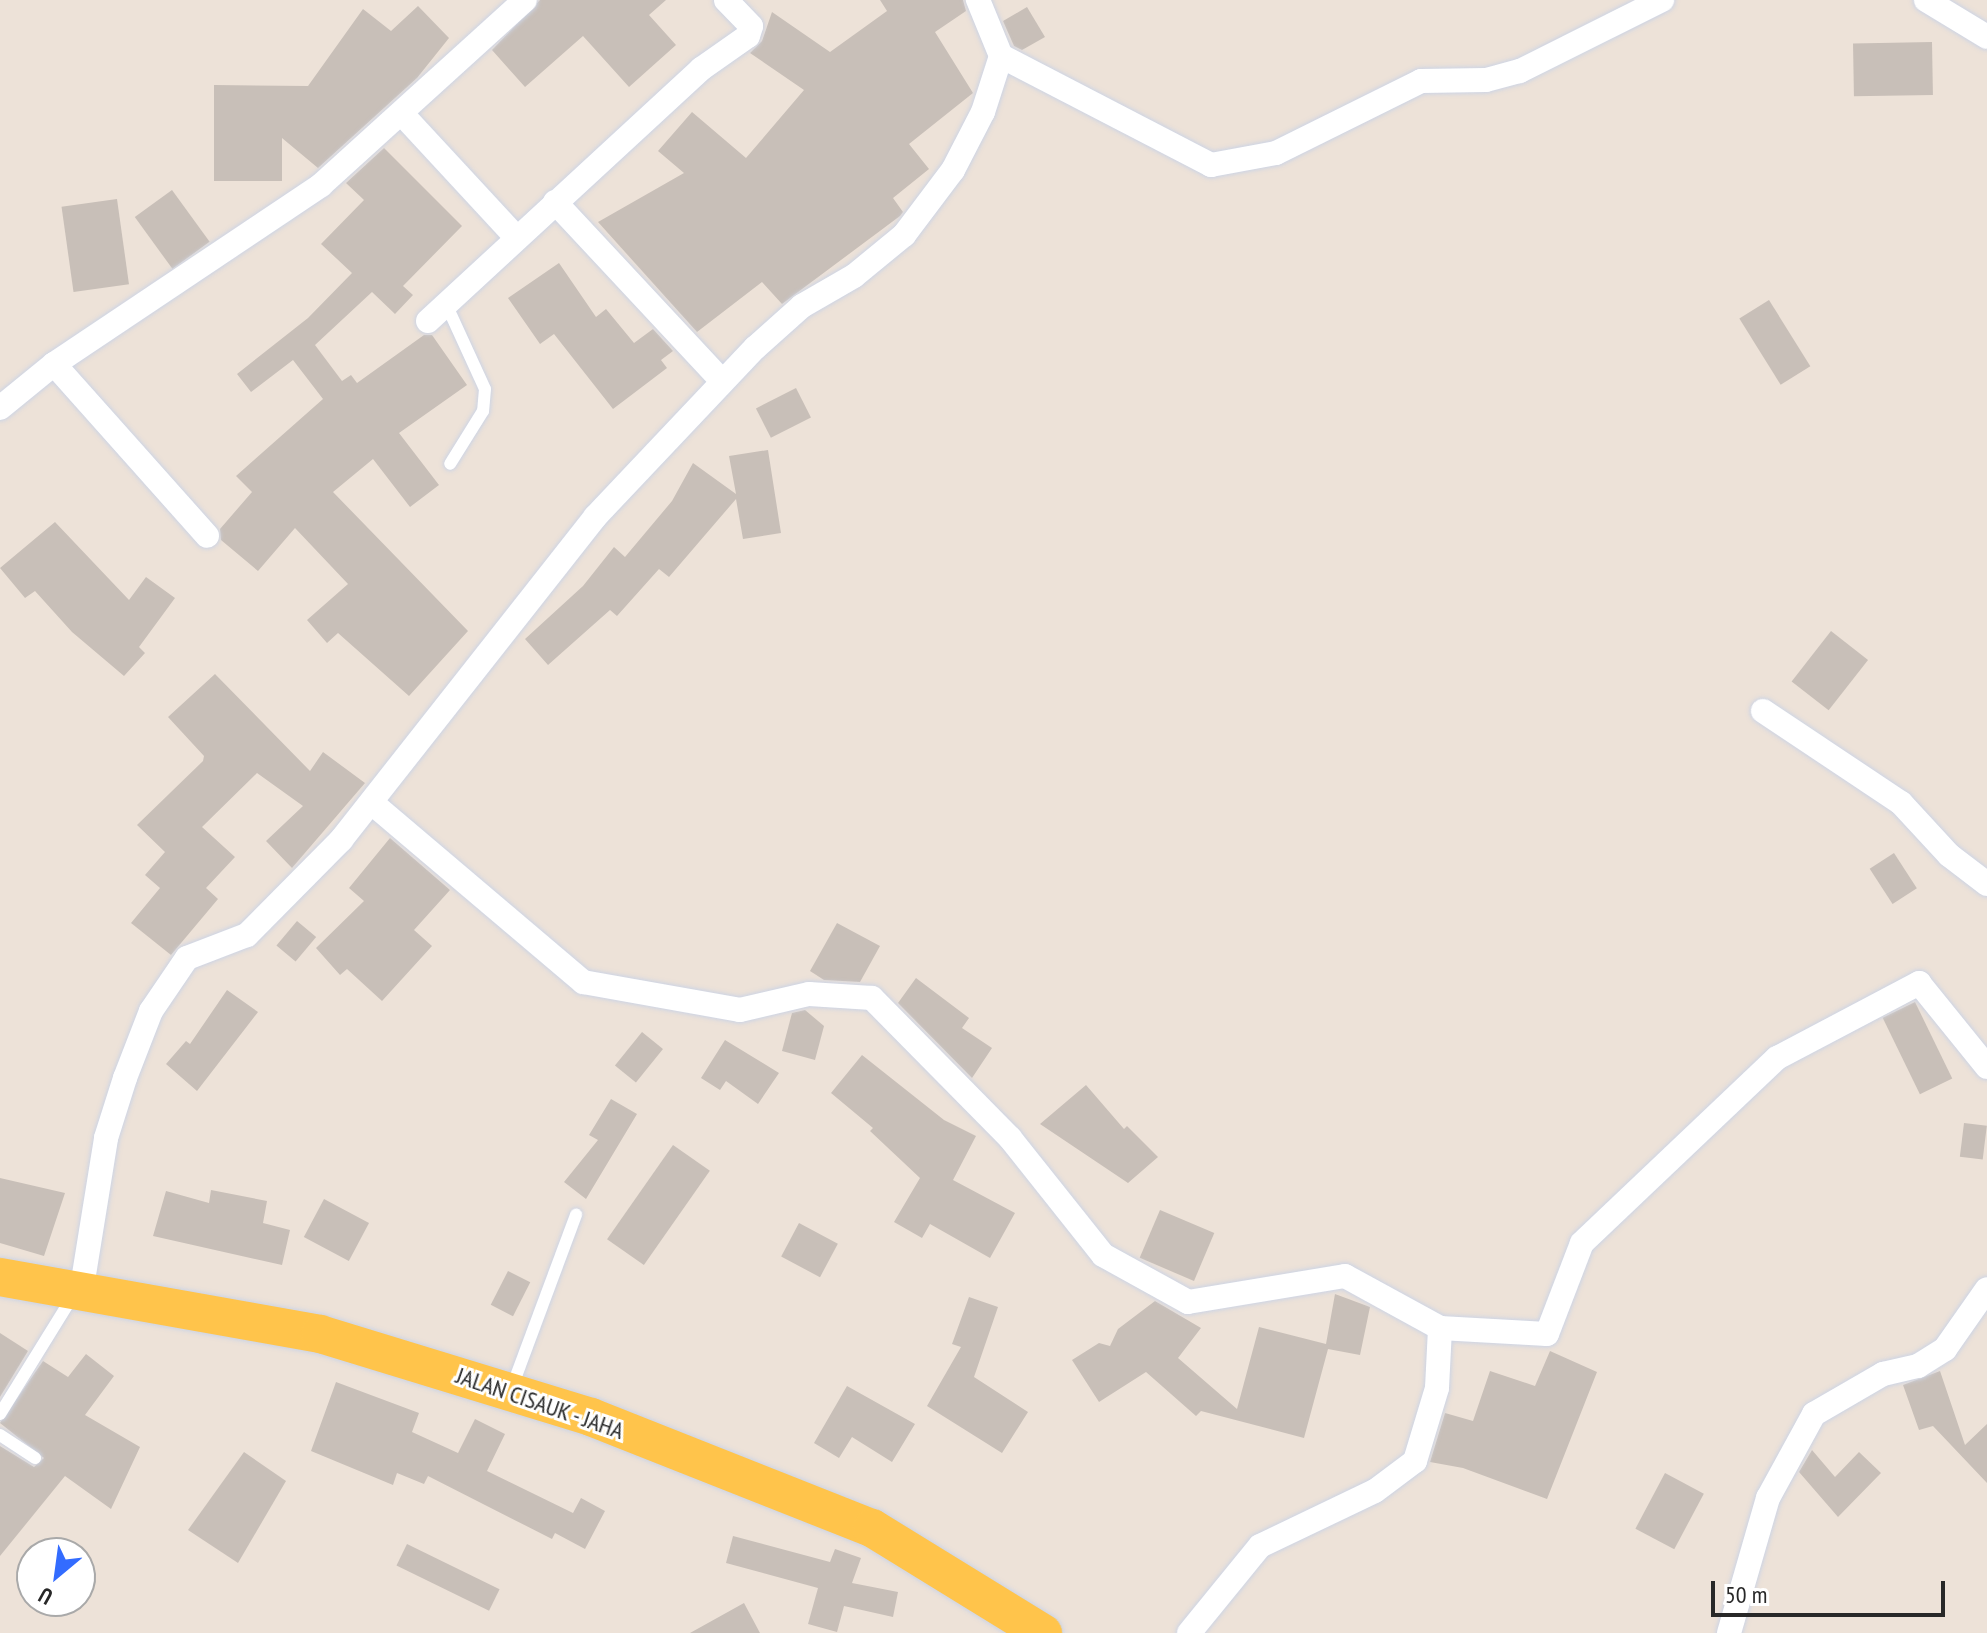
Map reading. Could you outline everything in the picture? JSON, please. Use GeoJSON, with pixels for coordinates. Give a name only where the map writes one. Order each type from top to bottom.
{"type":"FeatureCollection","features":[{"type":"Feature","properties":{"kind":"main road","name":"JALAN CISAUK - JAHA"},"geometry":{"type":"LineString","coordinates":[[0,1277],[320,1334],[511,1390],[872,1528],[1043,1633]]}},
{"type":"Feature","properties":{"kind":"street"},"geometry":{"type":"LineString","coordinates":[[0,408],[54,364],[321,185],[525,0]]}},
{"type":"Feature","properties":{"kind":"street"},"geometry":{"type":"LineString","coordinates":[[438,314],[515,236],[701,69],[748,36],[751,26],[726,0]]}},
{"type":"Feature","properties":{"kind":"street"},"geometry":{"type":"LineString","coordinates":[[78,1292],[106,1138],[151,1011],[187,958],[247,935],[372,803],[595,517],[722,381],[778,325],[885,254],[904,235],[953,170],[983,112],[1001,56],[978,0]]}},
{"type":"Feature","properties":{"kind":"street"},"geometry":{"type":"LineString","coordinates":[[1001,56],[1211,165],[1276,153],[1421,81],[1486,80],[1520,71],[1662,0]]}},
{"type":"Feature","properties":{"kind":"street"},"geometry":{"type":"LineString","coordinates":[[1926,0],[1987,37]]}},
{"type":"Feature","properties":{"kind":"street"},"geometry":{"type":"LineString","coordinates":[[402,114],[515,236]]}},
{"type":"Feature","properties":{"kind":"street"},"geometry":{"type":"LineString","coordinates":[[555,202],[722,381]]}},
{"type":"Feature","properties":{"kind":"street"},"geometry":{"type":"LineString","coordinates":[[54,364],[207,536]]}},
{"type":"Feature","properties":{"kind":"street"},"geometry":{"type":"LineString","coordinates":[[1763,711],[1901,803],[1949,855],[1987,884]]}},
{"type":"Feature","properties":{"kind":"street"},"geometry":{"type":"LineString","coordinates":[[372,803],[583,982],[740,1010],[809,994],[872,998],[1010,1138],[1103,1255],[1188,1302],[1345,1276],[1440,1328],[1547,1334],[1582,1243],[1777,1058],[1919,983],[1987,1067]]}},
{"type":"Feature","properties":{"kind":"street"},"geometry":{"type":"LineString","coordinates":[[1729,1633],[1768,1498],[1814,1414],[1883,1374],[1918,1366],[1945,1349],[1987,1289]]}},
{"type":"Feature","properties":{"kind":"street"},"geometry":{"type":"LineString","coordinates":[[1189,1633],[1260,1546],[1375,1491],[1415,1461],[1437,1388],[1440,1328]]}},
{"type":"Feature","properties":{"kind":"lane"},"geometry":{"type":"LineString","coordinates":[[438,314],[485,389],[483,411],[450,464]]}},
{"type":"Feature","properties":{"kind":"lane"},"geometry":{"type":"LineString","coordinates":[[511,1390],[576,1215]]}},
{"type":"Feature","properties":{"kind":"lane"},"geometry":{"type":"LineString","coordinates":[[0,1414],[78,1292]]}},
{"type":"Feature","properties":{"kind":"lane"},"geometry":{"type":"LineString","coordinates":[[0,1435],[35,1458]]}},
{"type":"Feature","properties":{"kind":"building"},"geometry":{"type":"Polygon","coordinates":[[[540,0],[666,0],[649,15],[676,45],[629,87],[583,36],[525,87],[492,50],[540,0]]]}},
{"type":"Feature","properties":{"kind":"building"},"geometry":{"type":"Polygon","coordinates":[[[880,0],[963,0],[966,11],[935,32],[973,93],[909,144],[929,169],[893,198],[903,212],[900,216],[782,304],[762,282],[697,332],[598,222],[684,173],[658,151],[692,112],[746,158],[804,90],[750,53],[762,41],[772,12],[830,52],[887,11],[880,0]]]}},
{"type":"Feature","properties":{"kind":"building"},"geometry":{"type":"Polygon","coordinates":[[[418,6],[449,38],[417,78],[318,168],[282,138],[282,181],[214,181],[214,85],[308,86],[363,9],[391,31],[418,6]]]}},
{"type":"Feature","properties":{"kind":"building"},"geometry":{"type":"Polygon","coordinates":[[[1027,7],[1045,37],[1022,50],[1014,46],[1003,21],[1027,7]]]}},
{"type":"Feature","properties":{"kind":"building"},"geometry":{"type":"Polygon","coordinates":[[[1932,42],[1933,95],[1854,96],[1853,43],[1932,42]]]}},
{"type":"Feature","properties":{"kind":"building"},"geometry":{"type":"Polygon","coordinates":[[[384,148],[462,226],[403,286],[413,295],[395,314],[372,292],[315,345],[342,381],[351,375],[357,383],[424,335],[432,335],[467,385],[399,433],[439,485],[410,507],[373,459],[333,492],[468,631],[409,696],[338,633],[327,643],[307,620],[348,584],[295,528],[258,571],[221,540],[220,529],[252,492],[236,476],[323,399],[293,360],[251,392],[237,374],[308,318],[352,273],[321,244],[364,200],[346,183],[384,148]]]}},
{"type":"Feature","properties":{"kind":"building"},"geometry":{"type":"Polygon","coordinates":[[[172,190],[210,242],[172,269],[135,217],[172,190]]]}},
{"type":"Feature","properties":{"kind":"building"},"geometry":{"type":"Polygon","coordinates":[[[117,199],[129,284],[74,292],[62,207],[117,199]]]}},
{"type":"Feature","properties":{"kind":"building"},"geometry":{"type":"Polygon","coordinates":[[[559,263],[596,317],[606,309],[634,343],[653,329],[673,351],[661,360],[667,368],[613,409],[554,334],[540,344],[508,298],[559,263]]]}},
{"type":"Feature","properties":{"kind":"building"},"geometry":{"type":"Polygon","coordinates":[[[1769,300],[1810,366],[1781,385],[1739,319],[1769,300]]]}},
{"type":"Feature","properties":{"kind":"building"},"geometry":{"type":"Polygon","coordinates":[[[796,388],[811,417],[771,438],[756,408],[796,388]]]}},
{"type":"Feature","properties":{"kind":"building"},"geometry":{"type":"Polygon","coordinates":[[[768,450],[781,533],[743,539],[736,499],[669,577],[659,569],[617,616],[610,610],[548,665],[525,639],[583,586],[614,547],[625,557],[672,501],[693,463],[736,494],[729,456],[768,450]]]}},
{"type":"Feature","properties":{"kind":"building"},"geometry":{"type":"Polygon","coordinates":[[[55,522],[129,600],[146,577],[175,598],[139,647],[145,653],[124,676],[72,632],[35,591],[25,598],[0,568],[55,522]]]}},
{"type":"Feature","properties":{"kind":"building"},"geometry":{"type":"Polygon","coordinates":[[[1831,631],[1868,660],[1829,710],[1792,681],[1831,631]]]}},
{"type":"Feature","properties":{"kind":"building"},"geometry":{"type":"Polygon","coordinates":[[[215,674],[310,771],[323,752],[365,783],[292,868],[266,841],[303,806],[257,773],[202,827],[235,857],[206,888],[218,899],[171,955],[131,923],[160,888],[145,875],[165,852],[137,825],[203,761],[204,756],[168,717],[215,674]]]}},
{"type":"Feature","properties":{"kind":"building"},"geometry":{"type":"Polygon","coordinates":[[[390,838],[450,890],[414,930],[432,946],[382,1001],[347,969],[340,975],[316,948],[364,901],[349,888],[390,838]]]}},
{"type":"Feature","properties":{"kind":"building"},"geometry":{"type":"Polygon","coordinates":[[[1894,853],[1917,888],[1893,904],[1870,869],[1894,853]]]}},
{"type":"Feature","properties":{"kind":"building"},"geometry":{"type":"Polygon","coordinates":[[[297,921],[316,937],[296,962],[276,946],[297,921]]]}},
{"type":"Feature","properties":{"kind":"building"},"geometry":{"type":"Polygon","coordinates":[[[837,923],[880,946],[860,982],[824,980],[810,971],[837,923]]]}},
{"type":"Feature","properties":{"kind":"building"},"geometry":{"type":"Polygon","coordinates":[[[916,978],[969,1018],[962,1028],[992,1048],[972,1078],[898,1003],[916,978]]]}},
{"type":"Feature","properties":{"kind":"building"},"geometry":{"type":"Polygon","coordinates":[[[227,990],[258,1012],[197,1091],[166,1064],[186,1041],[190,1044],[227,990]]]}},
{"type":"Feature","properties":{"kind":"building"},"geometry":{"type":"Polygon","coordinates":[[[1915,1002],[1952,1078],[1920,1094],[1883,1018],[1915,1002]]]}},
{"type":"Feature","properties":{"kind":"building"},"geometry":{"type":"Polygon","coordinates":[[[805,1010],[824,1026],[815,1060],[782,1051],[792,1013],[805,1010]]]}},
{"type":"Feature","properties":{"kind":"building"},"geometry":{"type":"Polygon","coordinates":[[[642,1032],[663,1049],[636,1082],[615,1065],[642,1032]]]}},
{"type":"Feature","properties":{"kind":"building"},"geometry":{"type":"Polygon","coordinates":[[[725,1040],[779,1073],[758,1104],[726,1081],[720,1090],[701,1078],[725,1040]]]}},
{"type":"Feature","properties":{"kind":"building"},"geometry":{"type":"Polygon","coordinates":[[[862,1055],[944,1120],[976,1136],[953,1180],[1015,1213],[990,1258],[930,1224],[922,1238],[894,1222],[920,1178],[870,1131],[873,1128],[831,1093],[862,1055]]]}},
{"type":"Feature","properties":{"kind":"building"},"geometry":{"type":"Polygon","coordinates":[[[1086,1085],[1124,1129],[1127,1126],[1158,1157],[1128,1183],[1040,1124],[1086,1085]]]}},
{"type":"Feature","properties":{"kind":"building"},"geometry":{"type":"Polygon","coordinates":[[[611,1099],[637,1114],[586,1199],[564,1182],[598,1140],[589,1135],[611,1099]]]}},
{"type":"Feature","properties":{"kind":"building"},"geometry":{"type":"Polygon","coordinates":[[[1964,1123],[1987,1126],[1983,1160],[1960,1157],[1964,1123]]]}},
{"type":"Feature","properties":{"kind":"building"},"geometry":{"type":"Polygon","coordinates":[[[673,1145],[710,1171],[644,1265],[607,1239],[673,1145]]]}},
{"type":"Feature","properties":{"kind":"building"},"geometry":{"type":"Polygon","coordinates":[[[0,1178],[65,1193],[44,1256],[0,1243],[0,1178]]]}},
{"type":"Feature","properties":{"kind":"building"},"geometry":{"type":"Polygon","coordinates":[[[211,1190],[267,1201],[263,1223],[290,1230],[282,1265],[153,1236],[166,1191],[209,1203],[211,1190]]]}},
{"type":"Feature","properties":{"kind":"building"},"geometry":{"type":"Polygon","coordinates":[[[324,1199],[369,1223],[349,1261],[304,1237],[324,1199]]]}},
{"type":"Feature","properties":{"kind":"building"},"geometry":{"type":"Polygon","coordinates":[[[1160,1210],[1214,1233],[1194,1281],[1140,1258],[1160,1210]]]}},
{"type":"Feature","properties":{"kind":"building"},"geometry":{"type":"Polygon","coordinates":[[[799,1223],[838,1244],[820,1277],[781,1257],[799,1223]]]}},
{"type":"Feature","properties":{"kind":"building"},"geometry":{"type":"Polygon","coordinates":[[[508,1271],[530,1282],[513,1316],[491,1305],[508,1271]]]}},
{"type":"Feature","properties":{"kind":"building"},"geometry":{"type":"Polygon","coordinates":[[[1335,1294],[1370,1307],[1360,1355],[1328,1349],[1304,1438],[1201,1411],[1196,1416],[1146,1372],[1099,1402],[1072,1360],[1099,1343],[1110,1346],[1118,1329],[1155,1301],[1201,1328],[1178,1358],[1237,1409],[1259,1327],[1326,1344],[1335,1294]]]}},
{"type":"Feature","properties":{"kind":"building"},"geometry":{"type":"Polygon","coordinates":[[[969,1297],[998,1307],[974,1377],[1028,1412],[1002,1453],[927,1406],[961,1347],[952,1344],[969,1297]]]}},
{"type":"Feature","properties":{"kind":"building"},"geometry":{"type":"Polygon","coordinates":[[[0,1333],[28,1351],[0,1397],[0,1333]]]}},
{"type":"Feature","properties":{"kind":"building"},"geometry":{"type":"Polygon","coordinates":[[[1550,1351],[1597,1372],[1547,1499],[1463,1468],[1430,1462],[1445,1413],[1473,1421],[1490,1371],[1535,1386],[1550,1351]]]}},
{"type":"Feature","properties":{"kind":"building"},"geometry":{"type":"Polygon","coordinates":[[[86,1354],[114,1376],[85,1415],[140,1447],[111,1509],[65,1476],[0,1556],[0,1446],[34,1467],[44,1458],[0,1423],[43,1361],[68,1377],[86,1354]]]}},
{"type":"Feature","properties":{"kind":"building"},"geometry":{"type":"Polygon","coordinates":[[[1940,1371],[1965,1445],[1987,1424],[1987,1483],[1933,1426],[1919,1430],[1903,1385],[1940,1371]]]}},
{"type":"Feature","properties":{"kind":"building"},"geometry":{"type":"Polygon","coordinates":[[[336,1382],[419,1413],[412,1432],[458,1453],[475,1419],[505,1434],[487,1471],[573,1513],[581,1498],[605,1511],[585,1549],[555,1533],[552,1539],[428,1476],[424,1484],[397,1473],[393,1485],[311,1451],[336,1382]]]}},
{"type":"Feature","properties":{"kind":"building"},"geometry":{"type":"Polygon","coordinates":[[[847,1386],[915,1424],[892,1462],[852,1437],[839,1458],[814,1443],[847,1386]]]}},
{"type":"Feature","properties":{"kind":"building"},"geometry":{"type":"Polygon","coordinates":[[[1812,1450],[1835,1477],[1859,1452],[1881,1473],[1838,1517],[1799,1472],[1812,1450]]]}},
{"type":"Feature","properties":{"kind":"building"},"geometry":{"type":"Polygon","coordinates":[[[244,1452],[286,1481],[238,1563],[188,1530],[244,1452]]]}},
{"type":"Feature","properties":{"kind":"building"},"geometry":{"type":"Polygon","coordinates":[[[1665,1473],[1704,1494],[1674,1549],[1635,1529],[1665,1473]]]}},
{"type":"Feature","properties":{"kind":"building"},"geometry":{"type":"Polygon","coordinates":[[[733,1536],[830,1562],[835,1549],[861,1558],[852,1583],[898,1592],[893,1617],[844,1606],[837,1632],[808,1624],[818,1588],[726,1563],[733,1536]]]}},
{"type":"Feature","properties":{"kind":"building"},"geometry":{"type":"Polygon","coordinates":[[[407,1544],[500,1589],[489,1611],[396,1566],[407,1544]]]}},
{"type":"Feature","properties":{"kind":"building"},"geometry":{"type":"Polygon","coordinates":[[[744,1603],[760,1633],[690,1633],[744,1603]]]}}]}
